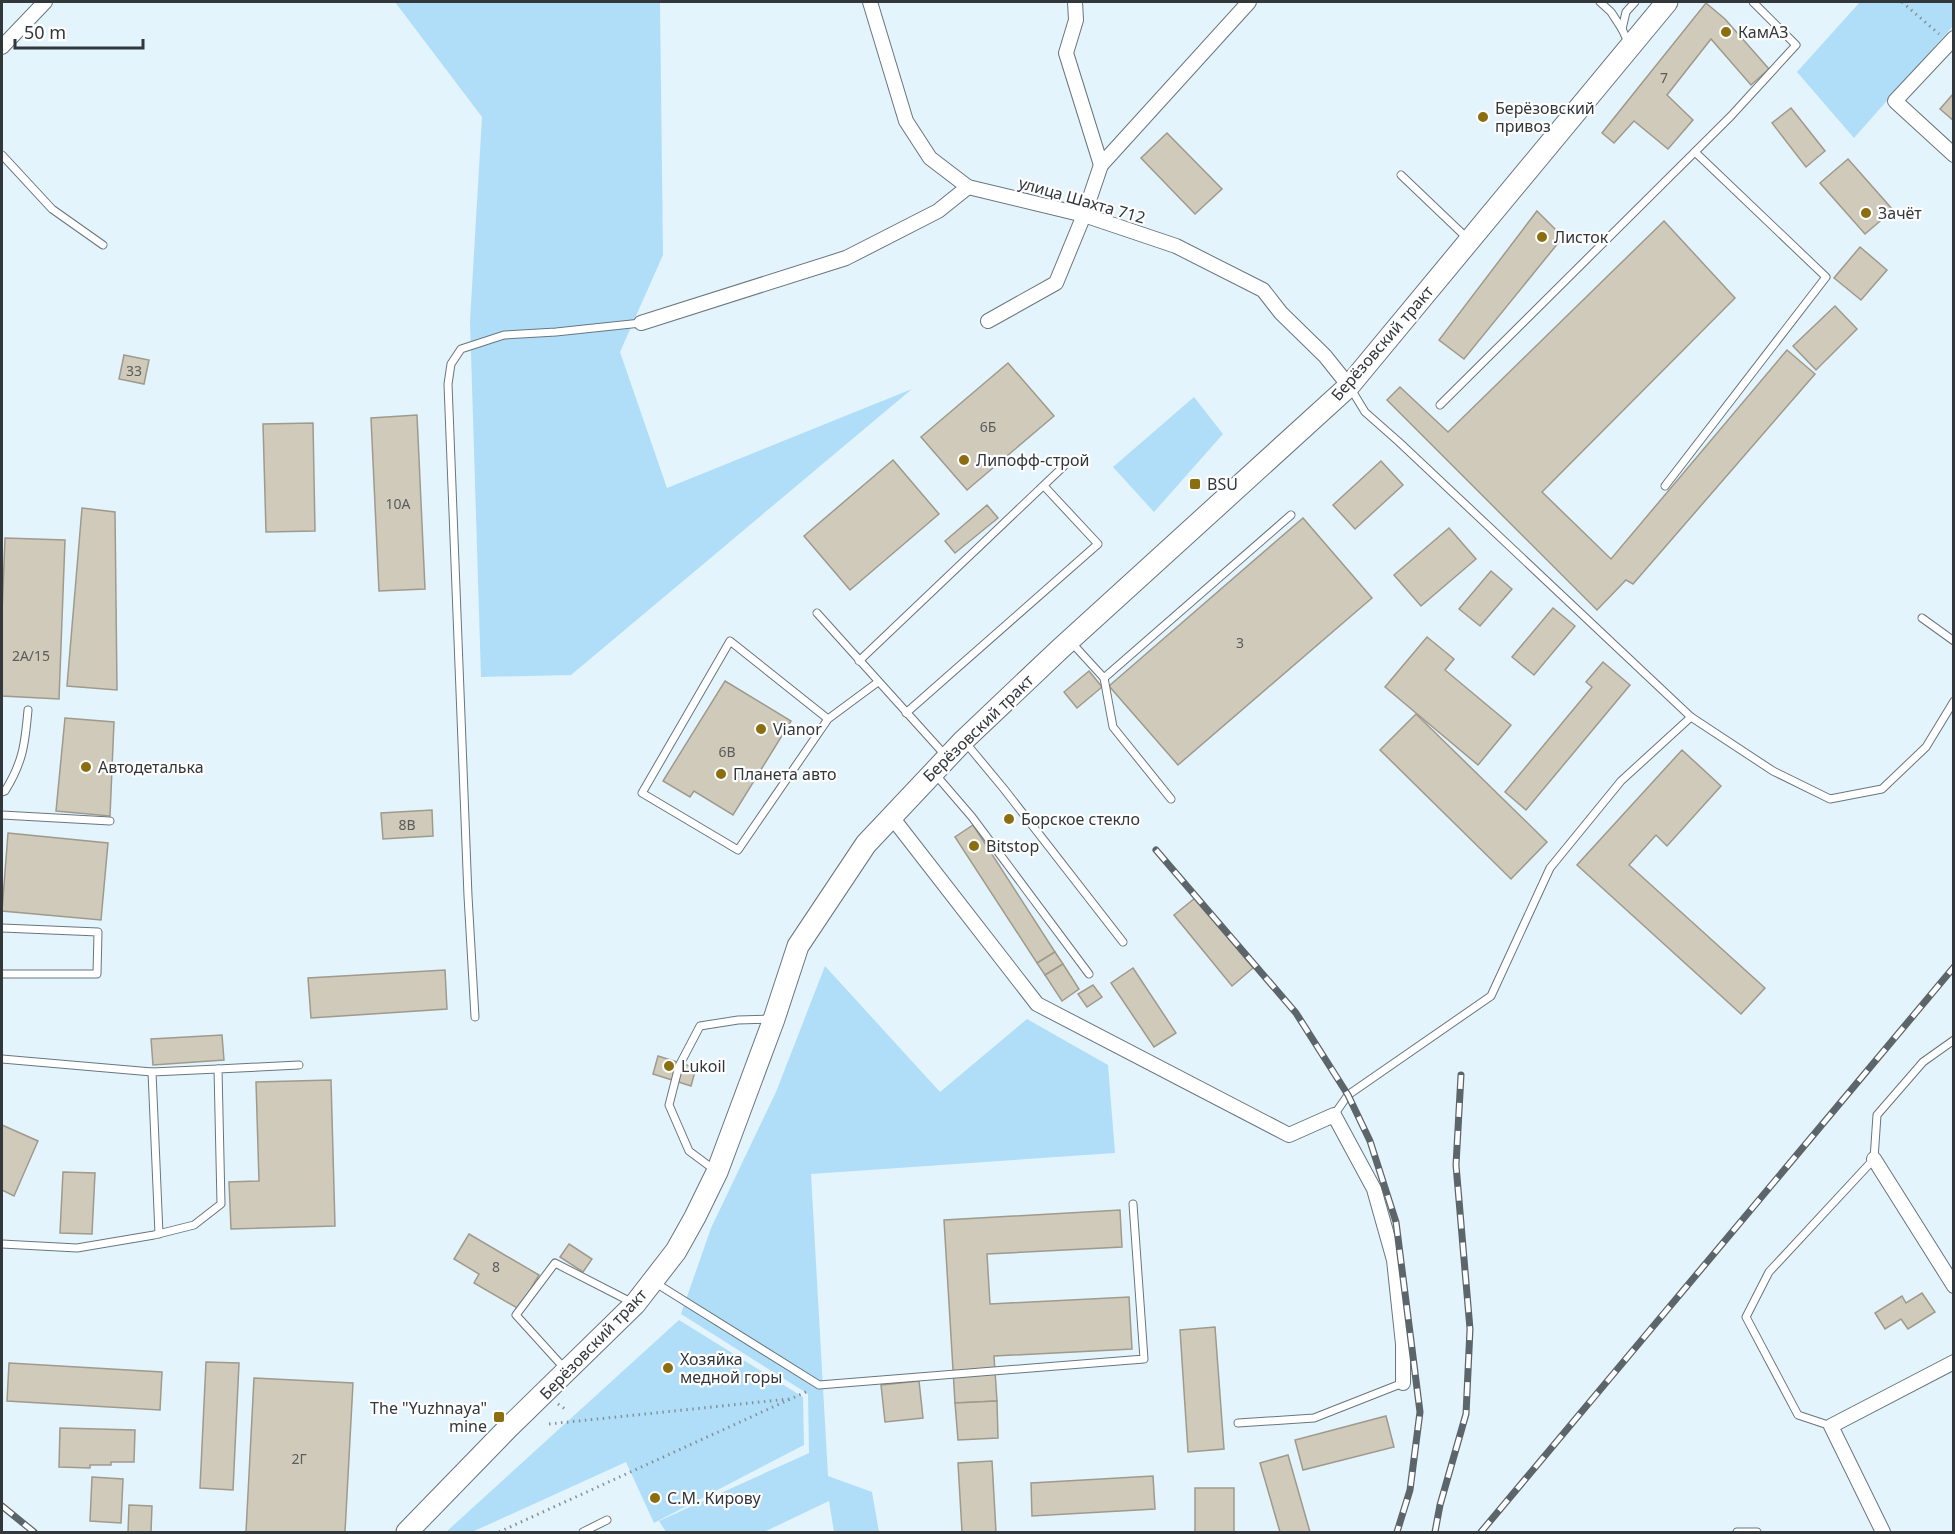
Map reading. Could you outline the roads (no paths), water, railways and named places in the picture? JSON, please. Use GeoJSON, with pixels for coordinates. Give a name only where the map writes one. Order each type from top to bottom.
{"type":"FeatureCollection","features":[{"type":"Feature","properties":{"kind":"main road","name":"Берёзовский тракт"},"geometry":{"type":"LineString","coordinates":[[407,1533],[509,1427],[635,1304],[676,1251],[717,1172],[774,1019],[798,946],[866,844],[940,764],[1069,640],[1349,386],[1469,239],[1626,37],[1667,2]]}},
{"type":"Feature","properties":{"kind":"street"},"geometry":{"type":"LineString","coordinates":[[2,47],[45,2]]}},
{"type":"Feature","properties":{"kind":"street","name":"улица Шахта 712"},"geometry":{"type":"LineString","coordinates":[[870,2],[906,121],[930,158],[968,187],[1084,215],[1176,246],[1263,290],[1281,313],[1325,356],[1349,386]]}},
{"type":"Feature","properties":{"kind":"street"},"geometry":{"type":"LineString","coordinates":[[1075,2],[1076,20],[1066,53],[1101,165]]}},
{"type":"Feature","properties":{"kind":"street"},"geometry":{"type":"LineString","coordinates":[[988,321],[1056,283],[1084,215],[1101,165],[1249,2]]}},
{"type":"Feature","properties":{"kind":"street"},"geometry":{"type":"LineString","coordinates":[[1951,40],[1895,101],[1953,155]]}},
{"type":"Feature","properties":{"kind":"street"},"geometry":{"type":"LineString","coordinates":[[641,323],[846,258],[938,211],[968,187]]}},
{"type":"Feature","properties":{"kind":"street"},"geometry":{"type":"LineString","coordinates":[[891,816],[1037,1004],[1289,1135],[1334,1115],[1374,1189],[1394,1260],[1403,1344],[1402,1383]]}},
{"type":"Feature","properties":{"kind":"street"},"geometry":{"type":"LineString","coordinates":[[1874,1159],[1953,1286]]}},
{"type":"Feature","properties":{"kind":"street"},"geometry":{"type":"LineString","coordinates":[[1883,1533],[1831,1426],[1953,1362]]}},
{"type":"Feature","properties":{"kind":"lane"},"geometry":{"type":"LineString","coordinates":[[1600,2],[1611,12],[1626,37]]}},
{"type":"Feature","properties":{"kind":"lane"},"geometry":{"type":"LineString","coordinates":[[1626,37],[1626,12],[1635,2]]}},
{"type":"Feature","properties":{"kind":"lane"},"geometry":{"type":"LineString","coordinates":[[1440,405],[1695,152],[1796,45],[1753,2]]}},
{"type":"Feature","properties":{"kind":"lane"},"geometry":{"type":"LineString","coordinates":[[1665,486],[1826,277],[1695,152]]}},
{"type":"Feature","properties":{"kind":"lane"},"geometry":{"type":"LineString","coordinates":[[2,155],[52,209],[103,245]]}},
{"type":"Feature","properties":{"kind":"lane"},"geometry":{"type":"LineString","coordinates":[[1401,175],[1469,239]]}},
{"type":"Feature","properties":{"kind":"lane"},"geometry":{"type":"LineString","coordinates":[[475,1017],[468,896],[448,384],[451,364],[461,349],[504,335],[641,323]]}},
{"type":"Feature","properties":{"kind":"lane"},"geometry":{"type":"LineString","coordinates":[[1349,386],[1365,412],[1691,717],[1773,771],[1830,799],[1882,789],[1926,747],[1953,700]]}},
{"type":"Feature","properties":{"kind":"lane"},"geometry":{"type":"LineString","coordinates":[[859,661],[1064,466]]}},
{"type":"Feature","properties":{"kind":"lane"},"geometry":{"type":"LineString","coordinates":[[906,713],[1098,544],[1044,486]]}},
{"type":"Feature","properties":{"kind":"lane"},"geometry":{"type":"LineString","coordinates":[[1104,678],[1291,515]]}},
{"type":"Feature","properties":{"kind":"lane"},"geometry":{"type":"LineString","coordinates":[[817,613],[906,713],[972,817],[1089,974]]}},
{"type":"Feature","properties":{"kind":"lane"},"geometry":{"type":"LineString","coordinates":[[1922,618],[1953,641]]}},
{"type":"Feature","properties":{"kind":"lane"},"geometry":{"type":"LineString","coordinates":[[1069,640],[1104,678],[1113,727],[1171,799]]}},
{"type":"Feature","properties":{"kind":"lane"},"geometry":{"type":"LineString","coordinates":[[828,719],[730,641],[642,793],[738,850],[828,719],[878,682]]}},
{"type":"Feature","properties":{"kind":"lane"},"geometry":{"type":"LineString","coordinates":[[2,792],[5,791],[15,774],[24,751],[28,710]]}},
{"type":"Feature","properties":{"kind":"lane"},"geometry":{"type":"LineString","coordinates":[[1334,1115],[1348,1095],[1491,996],[1550,868],[1621,781],[1691,717]]}},
{"type":"Feature","properties":{"kind":"lane"},"geometry":{"type":"LineString","coordinates":[[964,740],[1005,789],[1123,942]]}},
{"type":"Feature","properties":{"kind":"lane"},"geometry":{"type":"LineString","coordinates":[[2,815],[110,821]]}},
{"type":"Feature","properties":{"kind":"lane"},"geometry":{"type":"LineString","coordinates":[[2,928],[98,932],[97,974],[2,974]]}},
{"type":"Feature","properties":{"kind":"lane"},"geometry":{"type":"LineString","coordinates":[[717,1172],[689,1151],[669,1105],[678,1066],[700,1026],[738,1020],[774,1019]]}},
{"type":"Feature","properties":{"kind":"lane"},"geometry":{"type":"LineString","coordinates":[[1831,1426],[1798,1415],[1746,1317],[1769,1272],[1874,1159],[1877,1115],[1923,1062],[1953,1040]]}},
{"type":"Feature","properties":{"kind":"lane"},"geometry":{"type":"LineString","coordinates":[[2,1059],[152,1072],[299,1065]]}},
{"type":"Feature","properties":{"kind":"lane"},"geometry":{"type":"LineString","coordinates":[[2,1244],[77,1248],[159,1234],[194,1225],[221,1204],[218,1069]]}},
{"type":"Feature","properties":{"kind":"lane"},"geometry":{"type":"LineString","coordinates":[[152,1072],[159,1234]]}},
{"type":"Feature","properties":{"kind":"lane"},"geometry":{"type":"LineString","coordinates":[[653,1281],[819,1385],[1144,1359],[1133,1204]]}},
{"type":"Feature","properties":{"kind":"lane"},"geometry":{"type":"LineString","coordinates":[[567,1372],[516,1314],[555,1263],[635,1304]]}},
{"type":"Feature","properties":{"kind":"lane"},"geometry":{"type":"LineString","coordinates":[[1238,1423],[1314,1418],[1402,1383]]}},
{"type":"Feature","properties":{"kind":"lane"},"geometry":{"type":"LineString","coordinates":[[583,1533],[607,1520]]}},
{"type":"Feature","properties":{"kind":"lane"},"geometry":{"type":"LineString","coordinates":[[1737,1533],[1757,1533]]}},
{"type":"Feature","properties":{"kind":"railway"},"geometry":{"type":"LineString","coordinates":[[1156,850],[1296,1013],[1348,1095],[1370,1141],[1396,1222],[1420,1412],[1410,1490],[1397,1532]]}},
{"type":"Feature","properties":{"kind":"railway"},"geometry":{"type":"LineString","coordinates":[[1481,1532],[1954,967]]}},
{"type":"Feature","properties":{"kind":"railway"},"geometry":{"type":"LineString","coordinates":[[1435,1532],[1440,1505],[1466,1414],[1470,1329],[1456,1165],[1461,1075]]}},
{"type":"Feature","properties":{"kind":"railway"},"geometry":{"type":"LineString","coordinates":[[2,1506],[34,1532]]}},
{"type":"Feature","properties":{"kind":"place","name":"КамАЗ"},"geometry":{"type":"Point","coordinates":[1726,32]}},
{"type":"Feature","properties":{"kind":"place","name":"Берёзовский привоз"},"geometry":{"type":"Point","coordinates":[1483,117]}},
{"type":"Feature","properties":{"kind":"place","name":"Зачёт"},"geometry":{"type":"Point","coordinates":[1866,213]}},
{"type":"Feature","properties":{"kind":"place","name":"Листок"},"geometry":{"type":"Point","coordinates":[1542,237]}},
{"type":"Feature","properties":{"kind":"place","name":"Липофф-строй"},"geometry":{"type":"Point","coordinates":[964,460]}},
{"type":"Feature","properties":{"kind":"place","name":"BSU"},"geometry":{"type":"Point","coordinates":[1195,484]}},
{"type":"Feature","properties":{"kind":"place","name":"Vianor"},"geometry":{"type":"Point","coordinates":[761,729]}},
{"type":"Feature","properties":{"kind":"place","name":"Автодеталька"},"geometry":{"type":"Point","coordinates":[86,767]}},
{"type":"Feature","properties":{"kind":"place","name":"Планета авто"},"geometry":{"type":"Point","coordinates":[721,774]}},
{"type":"Feature","properties":{"kind":"place","name":"Борское стекло"},"geometry":{"type":"Point","coordinates":[1009,819]}},
{"type":"Feature","properties":{"kind":"place","name":"Bitstop"},"geometry":{"type":"Point","coordinates":[974,846]}},
{"type":"Feature","properties":{"kind":"place","name":"Lukoil"},"geometry":{"type":"Point","coordinates":[669,1066]}},
{"type":"Feature","properties":{"kind":"place","name":"Хозяйка медной горы"},"geometry":{"type":"Point","coordinates":[668,1368]}},
{"type":"Feature","properties":{"kind":"place","name":"The \"Yuzhnaya\" mine"},"geometry":{"type":"Point","coordinates":[499,1417]}},
{"type":"Feature","properties":{"kind":"place","name":"С.М. Кирову"},"geometry":{"type":"Point","coordinates":[655,1498]}}]}
